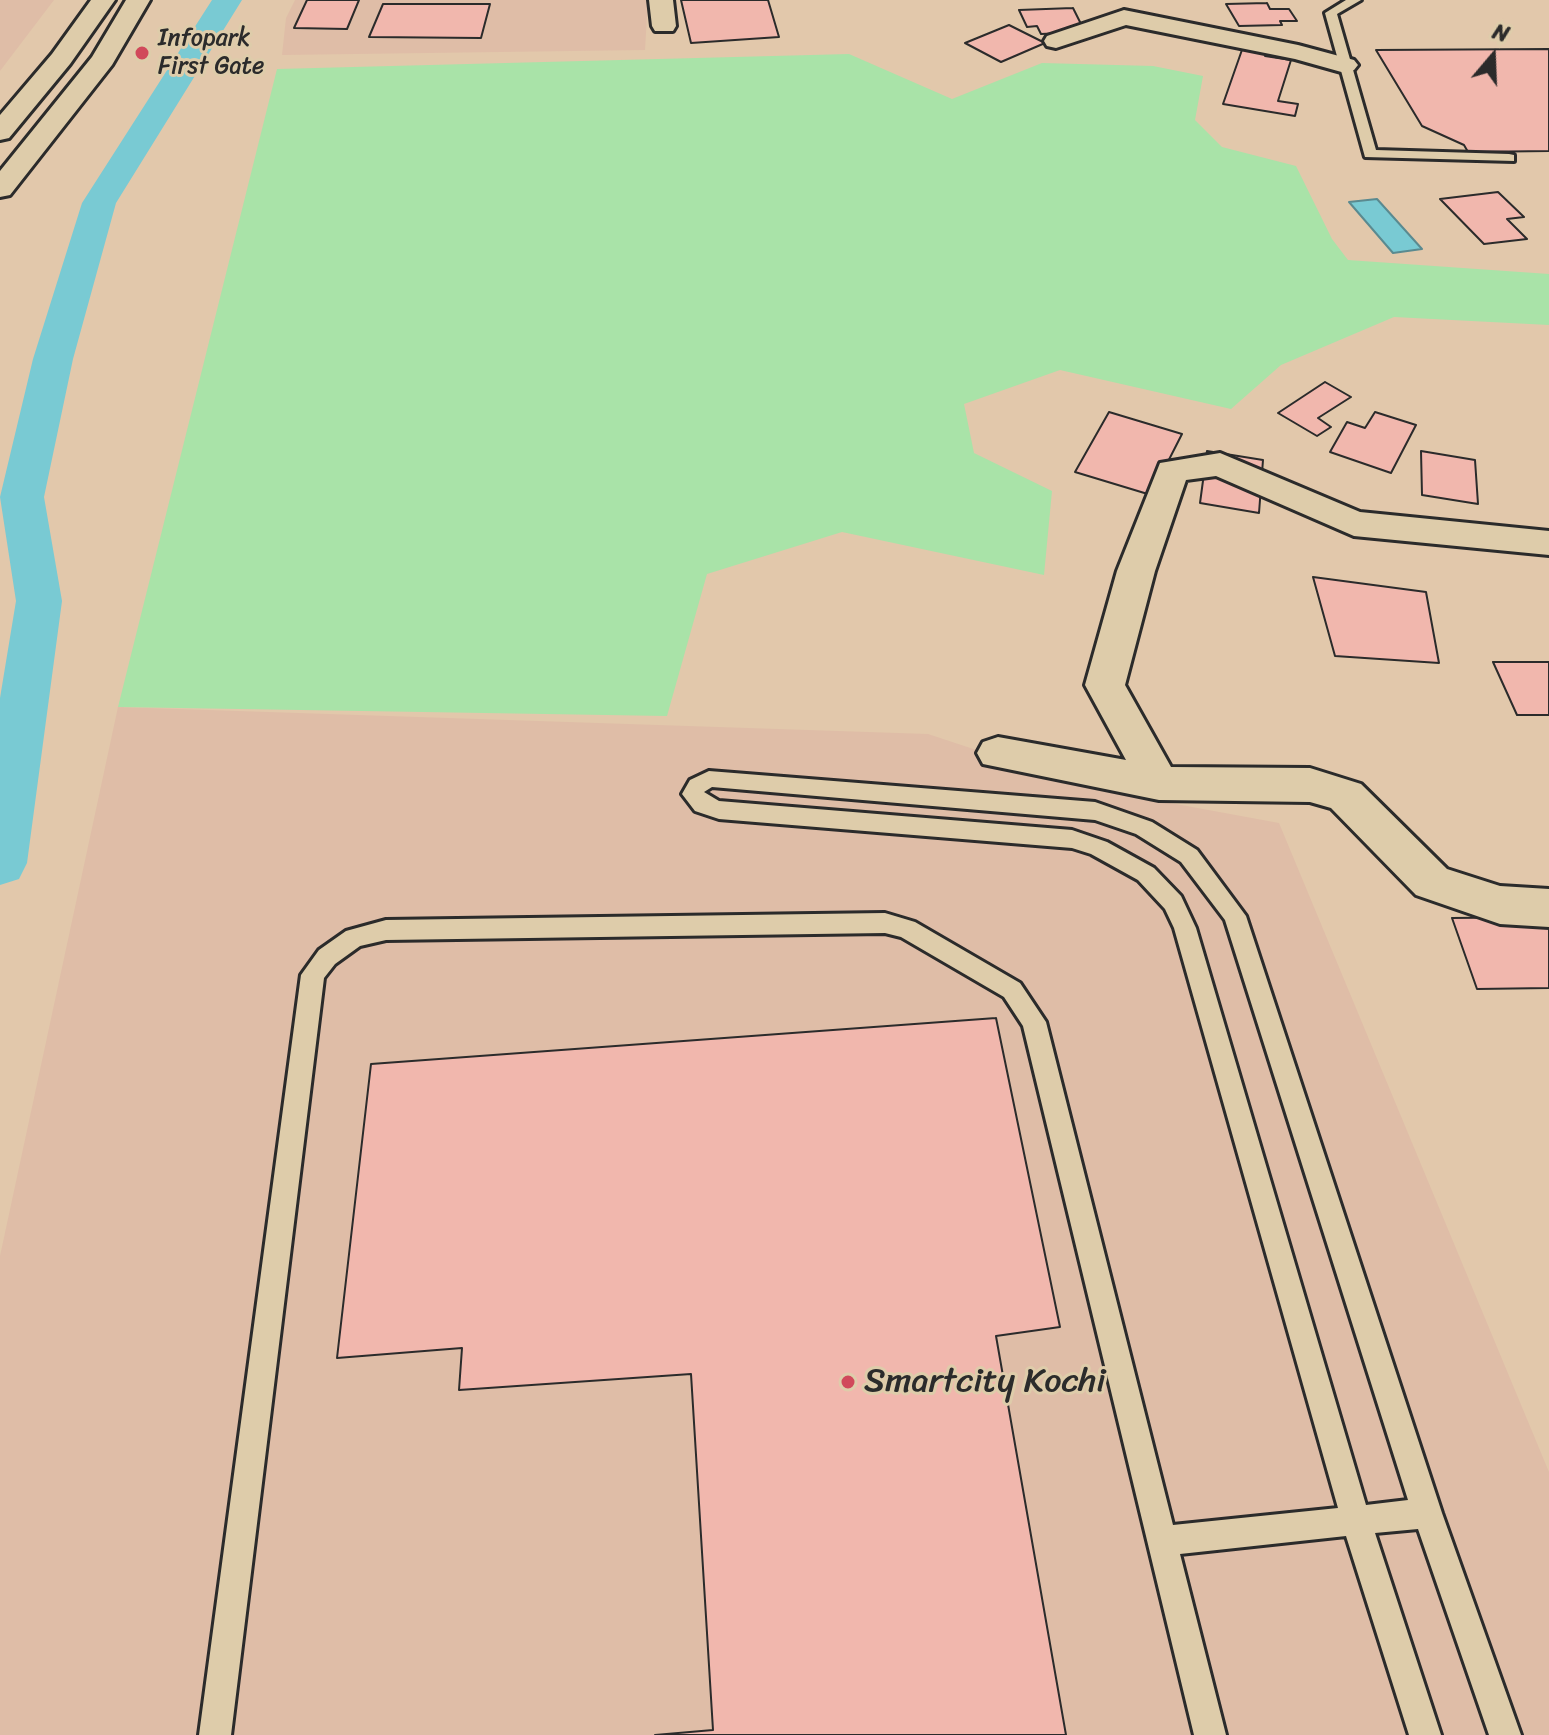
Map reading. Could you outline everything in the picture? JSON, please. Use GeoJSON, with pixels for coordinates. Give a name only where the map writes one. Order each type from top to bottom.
{"type":"FeatureCollection","features":[{"type":"Feature","properties":{"kind":"street"},"geometry":{"type":"LineString","coordinates":[[0,134],[61,59],[103,0]]}},
{"type":"Feature","properties":{"kind":"street"},"geometry":{"type":"LineString","coordinates":[[0,189],[103,60],[138,0]]}},
{"type":"Feature","properties":{"kind":"street"},"geometry":{"type":"LineString","coordinates":[[661,0],[664,26]]}},
{"type":"Feature","properties":{"kind":"street"},"geometry":{"type":"LineString","coordinates":[[1056,41],[1124,17],[1298,52],[1345,65]]}},
{"type":"Feature","properties":{"kind":"street"},"geometry":{"type":"LineString","coordinates":[[0,134],[41,138]]}},
{"type":"Feature","properties":{"kind":"street"},"geometry":{"type":"LineString","coordinates":[[1159,783],[1105,685],[1136,571],[1172,471],[1220,464],[1354,524],[1549,543]]}},
{"type":"Feature","properties":{"kind":"street"},"geometry":{"type":"LineString","coordinates":[[998,753],[1159,783],[1310,785],[1346,796],[1432,882],[1500,905],[1549,908]]}},
{"type":"Feature","properties":{"kind":"lane"},"geometry":{"type":"LineString","coordinates":[[1355,0],[1331,13],[1370,154],[1509,158]]}},
{"type":"Feature","properties":{"kind":"lane"},"geometry":{"type":"LineString","coordinates":[[1425,1735],[1356,1520],[1185,928],[1173,903],[1146,874],[1099,848],[1072,839],[719,810],[703,805],[693,794],[697,786],[709,779],[725,779],[1095,811],[1144,828],[1189,856],[1235,916],[1427,1513],[1505,1735]]}},
{"type":"Feature","properties":{"kind":"lane"},"geometry":{"type":"LineString","coordinates":[[215,1735],[313,975],[327,957],[354,938],[386,930],[885,923],[907,929],[1012,990],[1034,1022],[1210,1735]]}},
{"type":"Feature","properties":{"kind":"lane"},"geometry":{"type":"LineString","coordinates":[[1164,1541],[1427,1513]]}},
{"type":"Feature","properties":{"kind":"shaded area"},"geometry":{"type":"Polygon","coordinates":[[[0,0],[54,0],[0,71],[0,0]]]}},
{"type":"Feature","properties":{"kind":"shaded area"},"geometry":{"type":"Polygon","coordinates":[[[295,0],[648,0],[645,50],[282,55],[286,18],[295,0]]]}},
{"type":"Feature","properties":{"kind":"shaded area"},"geometry":{"type":"Polygon","coordinates":[[[118,707],[928,734],[1049,774],[1093,782],[1127,795],[1279,823],[1549,1472],[1549,1735],[0,1735],[0,1256],[118,707]]]}},
{"type":"Feature","properties":{"kind":"green space"},"geometry":{"type":"Polygon","coordinates":[[[849,54],[952,99],[1042,63],[1153,66],[1203,76],[1195,120],[1222,147],[1296,166],[1332,239],[1348,260],[1549,274],[1549,325],[1394,317],[1281,365],[1231,409],[1060,370],[964,404],[974,453],[1052,491],[1044,575],[842,532],[707,574],[667,716],[118,707],[277,69],[849,54]]]}},
{"type":"Feature","properties":{"kind":"water"},"geometry":{"type":"Polygon","coordinates":[[[1377,199],[1422,249],[1393,253],[1349,202],[1377,199]]]}},
{"type":"Feature","properties":{"kind":"building"},"geometry":{"type":"Polygon","coordinates":[[[307,0],[359,0],[347,29],[294,28],[307,0]]]}},
{"type":"Feature","properties":{"kind":"building"},"geometry":{"type":"Polygon","coordinates":[[[681,0],[768,0],[779,37],[691,43],[681,0]]]}},
{"type":"Feature","properties":{"kind":"building"},"geometry":{"type":"Polygon","coordinates":[[[1267,3],[1270,9],[1289,9],[1297,21],[1280,21],[1282,25],[1239,26],[1226,4],[1267,3]]]}},
{"type":"Feature","properties":{"kind":"building"},"geometry":{"type":"Polygon","coordinates":[[[383,4],[490,4],[481,38],[369,37],[383,4]]]}},
{"type":"Feature","properties":{"kind":"building"},"geometry":{"type":"Polygon","coordinates":[[[1073,8],[1085,32],[1041,34],[1037,26],[1027,27],[1019,10],[1073,8]]]}},
{"type":"Feature","properties":{"kind":"building"},"geometry":{"type":"Polygon","coordinates":[[[1009,25],[1045,43],[1001,62],[965,43],[1009,25]]]}},
{"type":"Feature","properties":{"kind":"building"},"geometry":{"type":"Polygon","coordinates":[[[1243,47],[1266,51],[1265,56],[1291,60],[1278,101],[1298,104],[1295,116],[1223,104],[1243,47]]]}},
{"type":"Feature","properties":{"kind":"building"},"geometry":{"type":"Polygon","coordinates":[[[1549,49],[1549,151],[1468,152],[1464,145],[1422,126],[1376,50],[1549,49]]]}},
{"type":"Feature","properties":{"kind":"building"},"geometry":{"type":"Polygon","coordinates":[[[1498,192],[1524,217],[1507,219],[1527,239],[1484,244],[1440,199],[1498,192]]]}},
{"type":"Feature","properties":{"kind":"building"},"geometry":{"type":"Polygon","coordinates":[[[1325,382],[1351,397],[1318,418],[1331,427],[1317,436],[1278,413],[1325,382]]]}},
{"type":"Feature","properties":{"kind":"building"},"geometry":{"type":"Polygon","coordinates":[[[1109,412],[1182,434],[1151,495],[1075,472],[1109,412]]]}},
{"type":"Feature","properties":{"kind":"building"},"geometry":{"type":"Polygon","coordinates":[[[1375,412],[1416,425],[1391,473],[1330,452],[1347,422],[1365,428],[1375,412]]]}},
{"type":"Feature","properties":{"kind":"building"},"geometry":{"type":"Polygon","coordinates":[[[1207,451],[1263,460],[1259,513],[1200,503],[1207,451]]]}},
{"type":"Feature","properties":{"kind":"building"},"geometry":{"type":"Polygon","coordinates":[[[1421,451],[1475,460],[1478,504],[1422,495],[1421,451]]]}},
{"type":"Feature","properties":{"kind":"building"},"geometry":{"type":"Polygon","coordinates":[[[1313,577],[1426,592],[1439,663],[1335,656],[1313,577]]]}},
{"type":"Feature","properties":{"kind":"building"},"geometry":{"type":"Polygon","coordinates":[[[1493,662],[1549,662],[1549,715],[1517,715],[1493,662]]]}},
{"type":"Feature","properties":{"kind":"building"},"geometry":{"type":"Polygon","coordinates":[[[1549,917],[1549,988],[1477,989],[1452,918],[1549,917]]]}},
{"type":"Feature","properties":{"kind":"building","name":"Smartcity Kochi"},"geometry":{"type":"Polygon","coordinates":[[[996,1018],[1060,1327],[996,1336],[1066,1735],[655,1735],[713,1730],[691,1374],[459,1390],[462,1348],[337,1358],[371,1064],[996,1018]]]}},
{"type":"Feature","properties":{"kind":"waterway"},"geometry":{"type":"LineString","coordinates":[[0,863],[39,601],[22,497],[53,359],[99,203],[227,0]]}},
{"type":"Feature","properties":{"kind":"place","name":"Infopark First Gate"},"geometry":{"type":"Point","coordinates":[142,53]}},
{"type":"Feature","properties":{"kind":"place","name":"Smartcity Kochi"},"geometry":{"type":"Point","coordinates":[848,1382]}}]}
